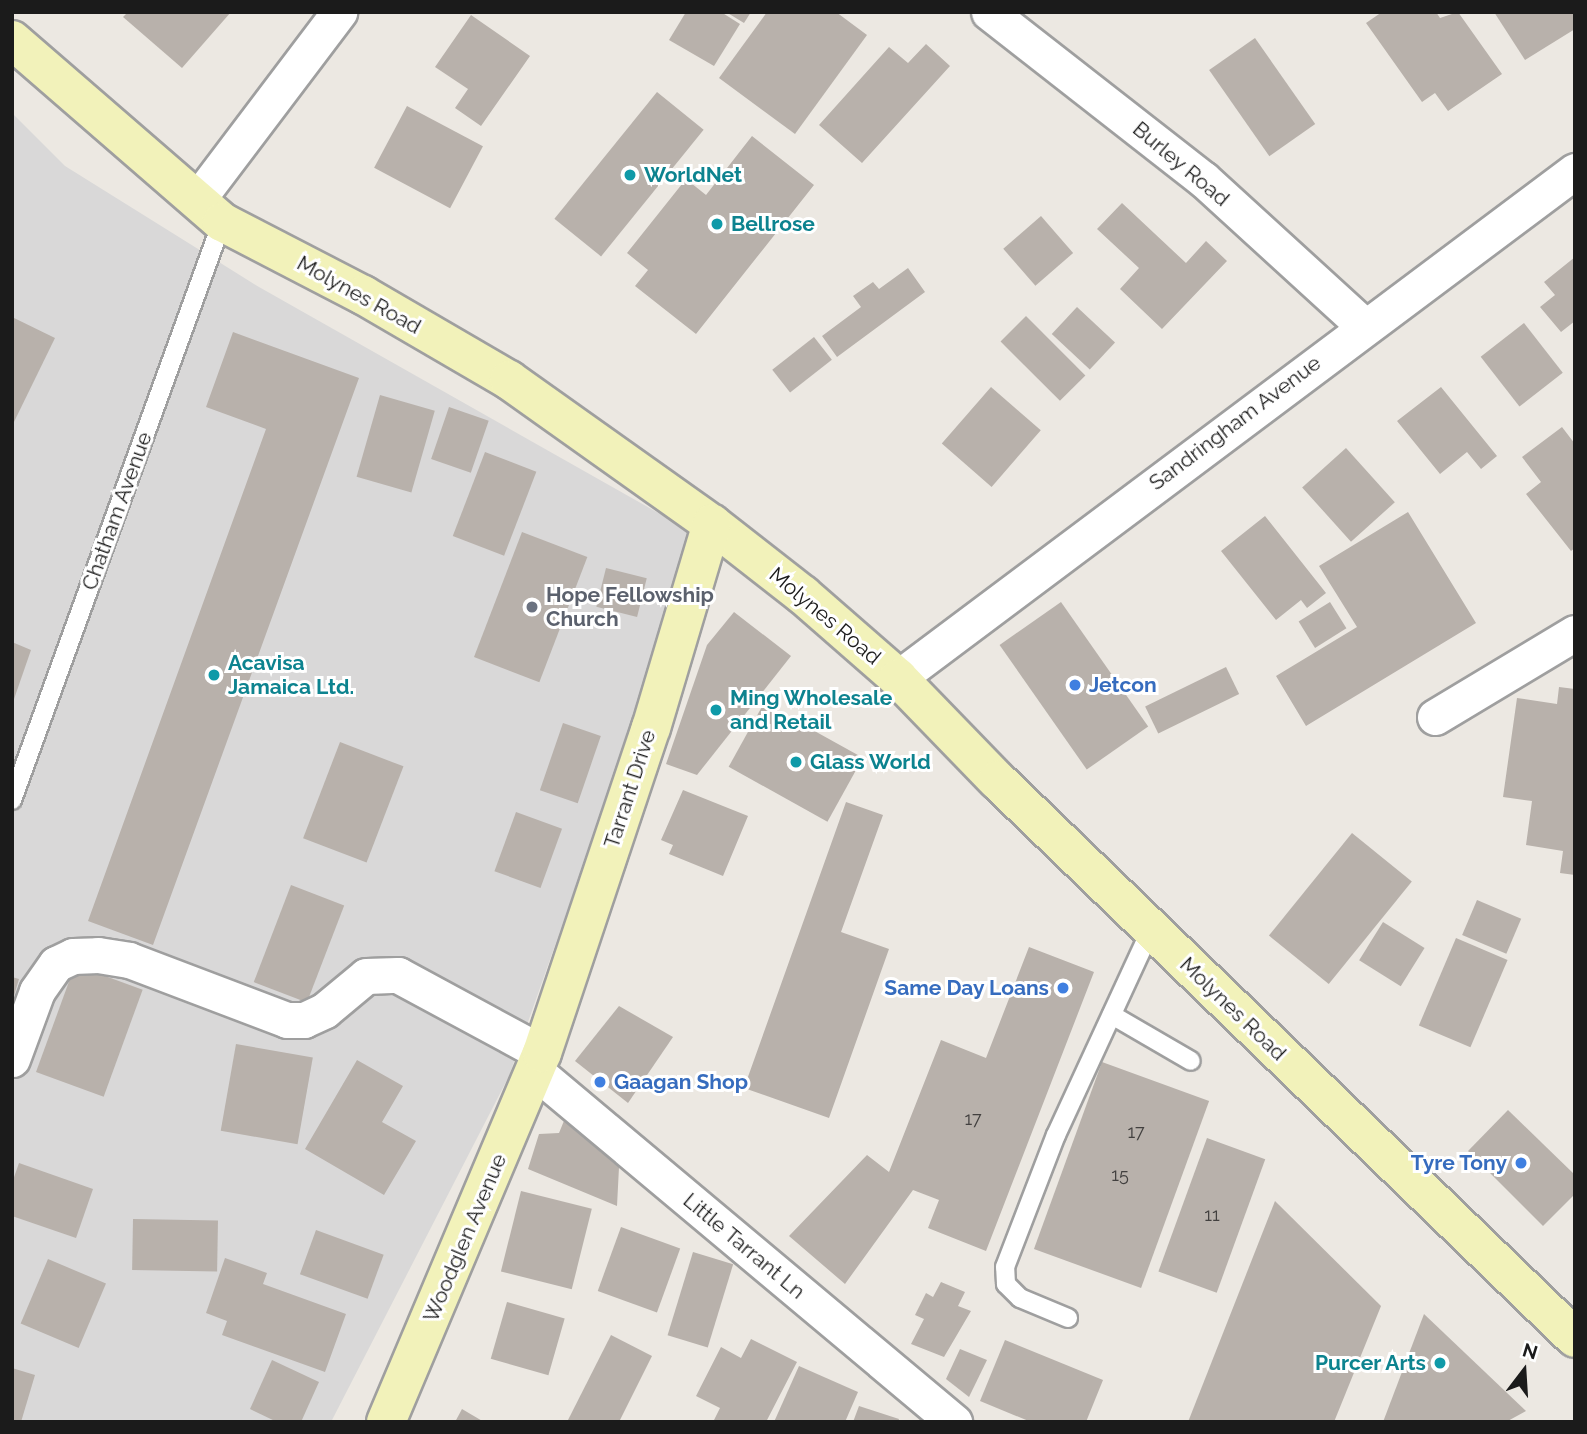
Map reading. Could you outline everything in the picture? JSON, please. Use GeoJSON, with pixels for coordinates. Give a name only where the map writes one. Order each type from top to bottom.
{"type":"FeatureCollection","features":[{"type":"Feature","properties":{"kind":"main road","name":"Molynes Road"},"geometry":{"type":"LineString","coordinates":[[12,40],[210,211],[363,295],[509,380],[712,524],[898,678],[1151,929],[1575,1338]]}},
{"type":"Feature","properties":{"kind":"main road","name":"Tarrant Drive"},"geometry":{"type":"LineString","coordinates":[[539,1062],[651,728],[712,524]]}},
{"type":"Feature","properties":{"kind":"main road","name":"Woodglen Avenue"},"geometry":{"type":"LineString","coordinates":[[386,1422],[539,1062]]}},
{"type":"Feature","properties":{"kind":"street"},"geometry":{"type":"LineString","coordinates":[[210,211],[339,12]]}},
{"type":"Feature","properties":{"kind":"street","name":"Burley Road"},"geometry":{"type":"LineString","coordinates":[[989,12],[1203,179],[1364,326]]}},
{"type":"Feature","properties":{"kind":"street","name":"Sandringham Avenue"},"geometry":{"type":"LineString","coordinates":[[898,678],[1364,326],[1575,171]]}},
{"type":"Feature","properties":{"kind":"street"},"geometry":{"type":"LineString","coordinates":[[1435,717],[1575,633]]}},
{"type":"Feature","properties":{"kind":"street","name":"Little Tarrant Ln"},"geometry":{"type":"LineString","coordinates":[[12,1059],[37,990],[56,964],[74,956],[98,955],[129,960],[287,1020],[304,1020],[325,1010],[366,976],[398,975],[539,1062],[954,1422]]}},
{"type":"Feature","properties":{"kind":"lane","name":"Chatham Avenue"},"geometry":{"type":"LineString","coordinates":[[12,800],[210,211]]}},
{"type":"Feature","properties":{"kind":"lane"},"geometry":{"type":"LineString","coordinates":[[1068,1318],[1020,1298],[1006,1284],[1006,1267],[1056,1135],[1151,929]]}},
{"type":"Feature","properties":{"kind":"lane"},"geometry":{"type":"LineString","coordinates":[[1112,1015],[1191,1061]]}},
{"type":"Feature","properties":{"kind":"shaded area"},"geometry":{"type":"Polygon","coordinates":[[[12,113],[65,166],[259,287],[699,536],[509,1076],[331,1422],[12,1422],[12,113]]]}},
{"type":"Feature","properties":{"kind":"building"},"geometry":{"type":"Polygon","coordinates":[[[128,12],[231,12],[182,68],[123,17],[128,12]]]}},
{"type":"Feature","properties":{"kind":"building"},"geometry":{"type":"Polygon","coordinates":[[[686,12],[721,12],[740,24],[714,66],[669,40],[686,12]]]}},
{"type":"Feature","properties":{"kind":"building"},"geometry":{"type":"Polygon","coordinates":[[[726,12],[751,12],[744,23],[726,12]]]}},
{"type":"Feature","properties":{"kind":"building"},"geometry":{"type":"Polygon","coordinates":[[[767,12],[836,12],[867,35],[795,134],[719,78],[767,12]]]}},
{"type":"Feature","properties":{"kind":"building"},"geometry":{"type":"Polygon","coordinates":[[[1382,12],[1436,12],[1440,18],[1458,12],[1502,74],[1448,111],[1435,93],[1422,102],[1366,23],[1382,12]]]}},
{"type":"Feature","properties":{"kind":"building"},"geometry":{"type":"Polygon","coordinates":[[[1494,12],[1575,12],[1575,29],[1525,60],[1494,12]]]}},
{"type":"Feature","properties":{"kind":"building"},"geometry":{"type":"Polygon","coordinates":[[[471,15],[530,56],[481,126],[455,108],[468,89],[435,67],[471,15]]]}},
{"type":"Feature","properties":{"kind":"building"},"geometry":{"type":"Polygon","coordinates":[[[1255,38],[1315,124],[1269,156],[1209,70],[1255,38]]]}},
{"type":"Feature","properties":{"kind":"building"},"geometry":{"type":"Polygon","coordinates":[[[926,44],[950,66],[862,163],[819,125],[889,47],[908,63],[926,44]]]}},
{"type":"Feature","properties":{"kind":"building","name":"WorldNet"},"geometry":{"type":"Polygon","coordinates":[[[657,92],[704,130],[601,256],[554,219],[657,92]]]}},
{"type":"Feature","properties":{"kind":"building"},"geometry":{"type":"Polygon","coordinates":[[[407,106],[483,146],[450,208],[374,168],[407,106]]]}},
{"type":"Feature","properties":{"kind":"building","name":"Bellrose"},"geometry":{"type":"Polygon","coordinates":[[[752,136],[814,185],[696,334],[635,286],[648,270],[627,253],[686,179],[706,195],[752,136]]]}},
{"type":"Feature","properties":{"kind":"building"},"geometry":{"type":"Polygon","coordinates":[[[1122,203],[1186,263],[1206,241],[1227,261],[1162,329],[1120,289],[1139,268],[1097,229],[1122,203]]]}},
{"type":"Feature","properties":{"kind":"building"},"geometry":{"type":"Polygon","coordinates":[[[1041,216],[1073,253],[1035,286],[1003,249],[1041,216]]]}},
{"type":"Feature","properties":{"kind":"building"},"geometry":{"type":"Polygon","coordinates":[[[1575,257],[1575,321],[1561,332],[1540,307],[1555,295],[1544,282],[1575,257]]]}},
{"type":"Feature","properties":{"kind":"building"},"geometry":{"type":"Polygon","coordinates":[[[908,268],[925,292],[837,357],[822,336],[861,307],[853,296],[873,282],[879,289],[908,268]]]}},
{"type":"Feature","properties":{"kind":"building"},"geometry":{"type":"Polygon","coordinates":[[[1077,307],[1115,342],[1090,370],[1052,334],[1077,307]]]}},
{"type":"Feature","properties":{"kind":"building"},"geometry":{"type":"Polygon","coordinates":[[[1026,316],[1085,375],[1060,401],[1001,341],[1026,316]]]}},
{"type":"Feature","properties":{"kind":"building"},"geometry":{"type":"Polygon","coordinates":[[[12,317],[55,338],[12,426],[12,317]]]}},
{"type":"Feature","properties":{"kind":"building"},"geometry":{"type":"Polygon","coordinates":[[[1524,323],[1563,373],[1519,407],[1481,357],[1524,323]]]}},
{"type":"Feature","properties":{"kind":"building","name":"Acavisa Jamaica Ltd."},"geometry":{"type":"Polygon","coordinates":[[[233,332],[359,378],[153,945],[88,921],[266,429],[206,407],[233,332]]]}},
{"type":"Feature","properties":{"kind":"building"},"geometry":{"type":"Polygon","coordinates":[[[814,337],[832,360],[790,392],[772,370],[814,337]]]}},
{"type":"Feature","properties":{"kind":"building"},"geometry":{"type":"Polygon","coordinates":[[[991,387],[1041,430],[992,487],[942,444],[991,387]]]}},
{"type":"Feature","properties":{"kind":"building"},"geometry":{"type":"Polygon","coordinates":[[[1441,387],[1497,456],[1481,469],[1467,452],[1440,474],[1397,421],[1441,387]]]}},
{"type":"Feature","properties":{"kind":"building"},"geometry":{"type":"Polygon","coordinates":[[[380,395],[435,411],[411,492],[357,477],[380,395]]]}},
{"type":"Feature","properties":{"kind":"building"},"geometry":{"type":"Polygon","coordinates":[[[449,407],[489,421],[471,473],[431,459],[449,407]]]}},
{"type":"Feature","properties":{"kind":"building"},"geometry":{"type":"Polygon","coordinates":[[[1562,427],[1575,444],[1575,548],[1571,551],[1526,494],[1541,482],[1522,457],[1562,427]]]}},
{"type":"Feature","properties":{"kind":"building"},"geometry":{"type":"Polygon","coordinates":[[[1346,448],[1395,502],[1351,542],[1302,487],[1346,448]]]}},
{"type":"Feature","properties":{"kind":"building"},"geometry":{"type":"Polygon","coordinates":[[[485,452],[536,472],[504,556],[453,536],[485,452]]]}},
{"type":"Feature","properties":{"kind":"building"},"geometry":{"type":"Polygon","coordinates":[[[1408,512],[1476,623],[1306,726],[1276,676],[1357,627],[1319,566],[1408,512]]]}},
{"type":"Feature","properties":{"kind":"building"},"geometry":{"type":"Polygon","coordinates":[[[1265,516],[1326,593],[1307,608],[1301,600],[1276,620],[1221,551],[1265,516]]]}},
{"type":"Feature","properties":{"kind":"building","name":"Hope Fellowship Church"},"geometry":{"type":"Polygon","coordinates":[[[522,532],[587,557],[539,682],[474,657],[522,532]]]}},
{"type":"Feature","properties":{"kind":"building"},"geometry":{"type":"Polygon","coordinates":[[[606,568],[647,578],[637,617],[596,607],[606,568]]]}},
{"type":"Feature","properties":{"kind":"building","name":"Jetcon"},"geometry":{"type":"Polygon","coordinates":[[[1061,602],[1148,727],[1087,770],[1000,645],[1061,602]]]}},
{"type":"Feature","properties":{"kind":"building"},"geometry":{"type":"Polygon","coordinates":[[[1330,602],[1346,628],[1315,648],[1299,622],[1330,602]]]}},
{"type":"Feature","properties":{"kind":"building","name":"Ming Wholesale and Retail"},"geometry":{"type":"Polygon","coordinates":[[[734,612],[791,656],[697,775],[666,764],[707,645],[734,612]]]}},
{"type":"Feature","properties":{"kind":"building"},"geometry":{"type":"Polygon","coordinates":[[[12,642],[31,650],[13,702],[12,702],[12,642]]]}},
{"type":"Feature","properties":{"kind":"building"},"geometry":{"type":"Polygon","coordinates":[[[1226,667],[1239,694],[1158,733],[1145,706],[1226,667]]]}},
{"type":"Feature","properties":{"kind":"building"},"geometry":{"type":"Polygon","coordinates":[[[1559,687],[1575,689],[1575,875],[1560,873],[1563,851],[1526,845],[1532,801],[1503,797],[1517,698],[1557,704],[1559,687]]]}},
{"type":"Feature","properties":{"kind":"building","name":"Glass World"},"geometry":{"type":"Polygon","coordinates":[[[764,703],[863,758],[827,822],[729,767],[764,703]]]}},
{"type":"Feature","properties":{"kind":"building"},"geometry":{"type":"Polygon","coordinates":[[[563,723],[601,736],[578,803],[540,790],[563,723]]]}},
{"type":"Feature","properties":{"kind":"building"},"geometry":{"type":"Polygon","coordinates":[[[340,742],[403,766],[367,863],[303,838],[340,742]]]}},
{"type":"Feature","properties":{"kind":"building"},"geometry":{"type":"Polygon","coordinates":[[[683,790],[748,816],[723,876],[669,854],[673,845],[661,840],[683,790]]]}},
{"type":"Feature","properties":{"kind":"building"},"geometry":{"type":"Polygon","coordinates":[[[846,802],[883,815],[841,932],[889,949],[829,1118],[744,1088],[846,802]]]}},
{"type":"Feature","properties":{"kind":"building"},"geometry":{"type":"Polygon","coordinates":[[[516,812],[562,829],[540,888],[494,871],[516,812]]]}},
{"type":"Feature","properties":{"kind":"building"},"geometry":{"type":"Polygon","coordinates":[[[1352,833],[1412,881],[1329,984],[1269,936],[1352,833]]]}},
{"type":"Feature","properties":{"kind":"building"},"geometry":{"type":"Polygon","coordinates":[[[291,885],[344,905],[307,1003],[254,982],[291,885]]]}},
{"type":"Feature","properties":{"kind":"building"},"geometry":{"type":"Polygon","coordinates":[[[1477,900],[1521,919],[1506,954],[1462,935],[1477,900]]]}},
{"type":"Feature","properties":{"kind":"building"},"geometry":{"type":"Polygon","coordinates":[[[1383,922],[1425,948],[1401,986],[1359,960],[1383,922]]]}},
{"type":"Feature","properties":{"kind":"building"},"geometry":{"type":"Polygon","coordinates":[[[1456,938],[1508,960],[1470,1047],[1419,1025],[1456,938]]]}},
{"type":"Feature","properties":{"kind":"building"},"geometry":{"type":"Polygon","coordinates":[[[1029,947],[1094,972],[986,1251],[928,1228],[939,1200],[913,1190],[845,1284],[789,1236],[867,1155],[889,1172],[941,1040],[986,1058],[1029,947]]]}},
{"type":"Feature","properties":{"kind":"building"},"geometry":{"type":"Polygon","coordinates":[[[75,965],[143,990],[104,1097],[36,1072],[75,965]]]}},
{"type":"Feature","properties":{"kind":"building"},"geometry":{"type":"Polygon","coordinates":[[[12,977],[19,979],[13,999],[12,999],[12,977]]]}},
{"type":"Feature","properties":{"kind":"building"},"geometry":{"type":"Polygon","coordinates":[[[619,1006],[673,1037],[628,1103],[575,1061],[619,1006]]]}},
{"type":"Feature","properties":{"kind":"building"},"geometry":{"type":"Polygon","coordinates":[[[236,1044],[313,1058],[298,1144],[221,1131],[236,1044]]]}},
{"type":"Feature","properties":{"kind":"building"},"geometry":{"type":"Polygon","coordinates":[[[357,1060],[403,1086],[382,1122],[416,1141],[384,1195],[305,1149],[357,1060]]]}},
{"type":"Feature","properties":{"kind":"building"},"geometry":{"type":"Polygon","coordinates":[[[1102,1062],[1209,1101],[1141,1288],[1034,1249],[1102,1062]]]}},
{"type":"Feature","properties":{"kind":"building","name":"Tyre Tony"},"geometry":{"type":"Polygon","coordinates":[[[1508,1110],[1575,1175],[1575,1194],[1543,1226],[1468,1151],[1508,1110]]]}},
{"type":"Feature","properties":{"kind":"building"},"geometry":{"type":"Polygon","coordinates":[[[568,1111],[620,1148],[617,1206],[528,1169],[539,1134],[559,1133],[568,1111]]]}},
{"type":"Feature","properties":{"kind":"building"},"geometry":{"type":"Polygon","coordinates":[[[1207,1138],[1265,1159],[1217,1293],[1158,1271],[1207,1138]]]}},
{"type":"Feature","properties":{"kind":"building"},"geometry":{"type":"Polygon","coordinates":[[[19,1163],[93,1189],[76,1238],[12,1216],[12,1183],[19,1163]]]}},
{"type":"Feature","properties":{"kind":"building"},"geometry":{"type":"Polygon","coordinates":[[[521,1191],[592,1209],[572,1289],[501,1272],[521,1191]]]}},
{"type":"Feature","properties":{"kind":"building"},"geometry":{"type":"Polygon","coordinates":[[[1275,1201],[1381,1306],[1334,1422],[1188,1422],[1275,1201]]]}},
{"type":"Feature","properties":{"kind":"building"},"geometry":{"type":"Polygon","coordinates":[[[133,1219],[218,1220],[217,1271],[132,1270],[133,1219]]]}},
{"type":"Feature","properties":{"kind":"building"},"geometry":{"type":"Polygon","coordinates":[[[621,1227],[680,1249],[657,1312],[598,1291],[621,1227]]]}},
{"type":"Feature","properties":{"kind":"building"},"geometry":{"type":"Polygon","coordinates":[[[316,1230],[384,1255],[368,1299],[300,1274],[316,1230]]]}},
{"type":"Feature","properties":{"kind":"building"},"geometry":{"type":"Polygon","coordinates":[[[693,1252],[733,1264],[708,1347],[668,1335],[693,1252]]]}},
{"type":"Feature","properties":{"kind":"building"},"geometry":{"type":"Polygon","coordinates":[[[225,1258],[267,1273],[263,1284],[346,1314],[325,1372],[222,1335],[227,1321],[206,1313],[225,1258]]]}},
{"type":"Feature","properties":{"kind":"building"},"geometry":{"type":"Polygon","coordinates":[[[48,1259],[106,1284],[79,1348],[21,1323],[48,1259]]]}},
{"type":"Feature","properties":{"kind":"building"},"geometry":{"type":"Polygon","coordinates":[[[941,1282],[965,1292],[958,1306],[971,1311],[944,1357],[911,1344],[924,1319],[915,1315],[926,1293],[933,1297],[941,1282]]]}},
{"type":"Feature","properties":{"kind":"building"},"geometry":{"type":"Polygon","coordinates":[[[507,1302],[565,1319],[548,1375],[491,1359],[507,1302]]]}},
{"type":"Feature","properties":{"kind":"building","name":"Purcer Arts"},"geometry":{"type":"Polygon","coordinates":[[[1424,1314],[1526,1411],[1506,1422],[1383,1422],[1424,1314]]]}},
{"type":"Feature","properties":{"kind":"building"},"geometry":{"type":"Polygon","coordinates":[[[611,1335],[652,1356],[619,1422],[567,1422],[611,1335]]]}},
{"type":"Feature","properties":{"kind":"building"},"geometry":{"type":"Polygon","coordinates":[[[751,1339],[797,1362],[766,1422],[713,1422],[720,1408],[696,1396],[721,1347],[741,1358],[751,1339]]]}},
{"type":"Feature","properties":{"kind":"building"},"geometry":{"type":"Polygon","coordinates":[[[1005,1340],[1103,1380],[1086,1422],[1031,1422],[980,1401],[1005,1340]]]}},
{"type":"Feature","properties":{"kind":"building"},"geometry":{"type":"Polygon","coordinates":[[[960,1349],[987,1360],[969,1397],[946,1379],[960,1349]]]}},
{"type":"Feature","properties":{"kind":"building"},"geometry":{"type":"Polygon","coordinates":[[[272,1360],[319,1382],[301,1422],[277,1422],[250,1409],[272,1360]]]}},
{"type":"Feature","properties":{"kind":"building"},"geometry":{"type":"Polygon","coordinates":[[[799,1366],[858,1392],[845,1422],[774,1422],[799,1366]]]}},
{"type":"Feature","properties":{"kind":"building"},"geometry":{"type":"Polygon","coordinates":[[[12,1368],[35,1375],[21,1422],[12,1422],[12,1368]]]}},
{"type":"Feature","properties":{"kind":"building"},"geometry":{"type":"Polygon","coordinates":[[[859,1406],[899,1419],[898,1422],[853,1422],[859,1406]]]}},
{"type":"Feature","properties":{"kind":"building"},"geometry":{"type":"Polygon","coordinates":[[[462,1409],[484,1422],[455,1422],[462,1409]]]}},
{"type":"Feature","properties":{"kind":"place","name":"WorldNet"},"geometry":{"type":"Point","coordinates":[630,175]}},
{"type":"Feature","properties":{"kind":"place","name":"Bellrose"},"geometry":{"type":"Point","coordinates":[717,224]}},
{"type":"Feature","properties":{"kind":"place","name":"Hope Fellowship Church"},"geometry":{"type":"Point","coordinates":[532,607]}},
{"type":"Feature","properties":{"kind":"place","name":"Acavisa Jamaica Ltd."},"geometry":{"type":"Point","coordinates":[214,675]}},
{"type":"Feature","properties":{"kind":"place","name":"Jetcon"},"geometry":{"type":"Point","coordinates":[1075,685]}},
{"type":"Feature","properties":{"kind":"place","name":"Ming Wholesale and Retail"},"geometry":{"type":"Point","coordinates":[716,710]}},
{"type":"Feature","properties":{"kind":"place","name":"Glass World"},"geometry":{"type":"Point","coordinates":[796,762]}},
{"type":"Feature","properties":{"kind":"place","name":"Same Day Loans"},"geometry":{"type":"Point","coordinates":[1063,988]}},
{"type":"Feature","properties":{"kind":"place","name":"Gaagan Shop"},"geometry":{"type":"Point","coordinates":[600,1082]}},
{"type":"Feature","properties":{"kind":"place","name":"Tyre Tony"},"geometry":{"type":"Point","coordinates":[1521,1163]}},
{"type":"Feature","properties":{"kind":"place","name":"Purcer Arts"},"geometry":{"type":"Point","coordinates":[1440,1363]}}]}
